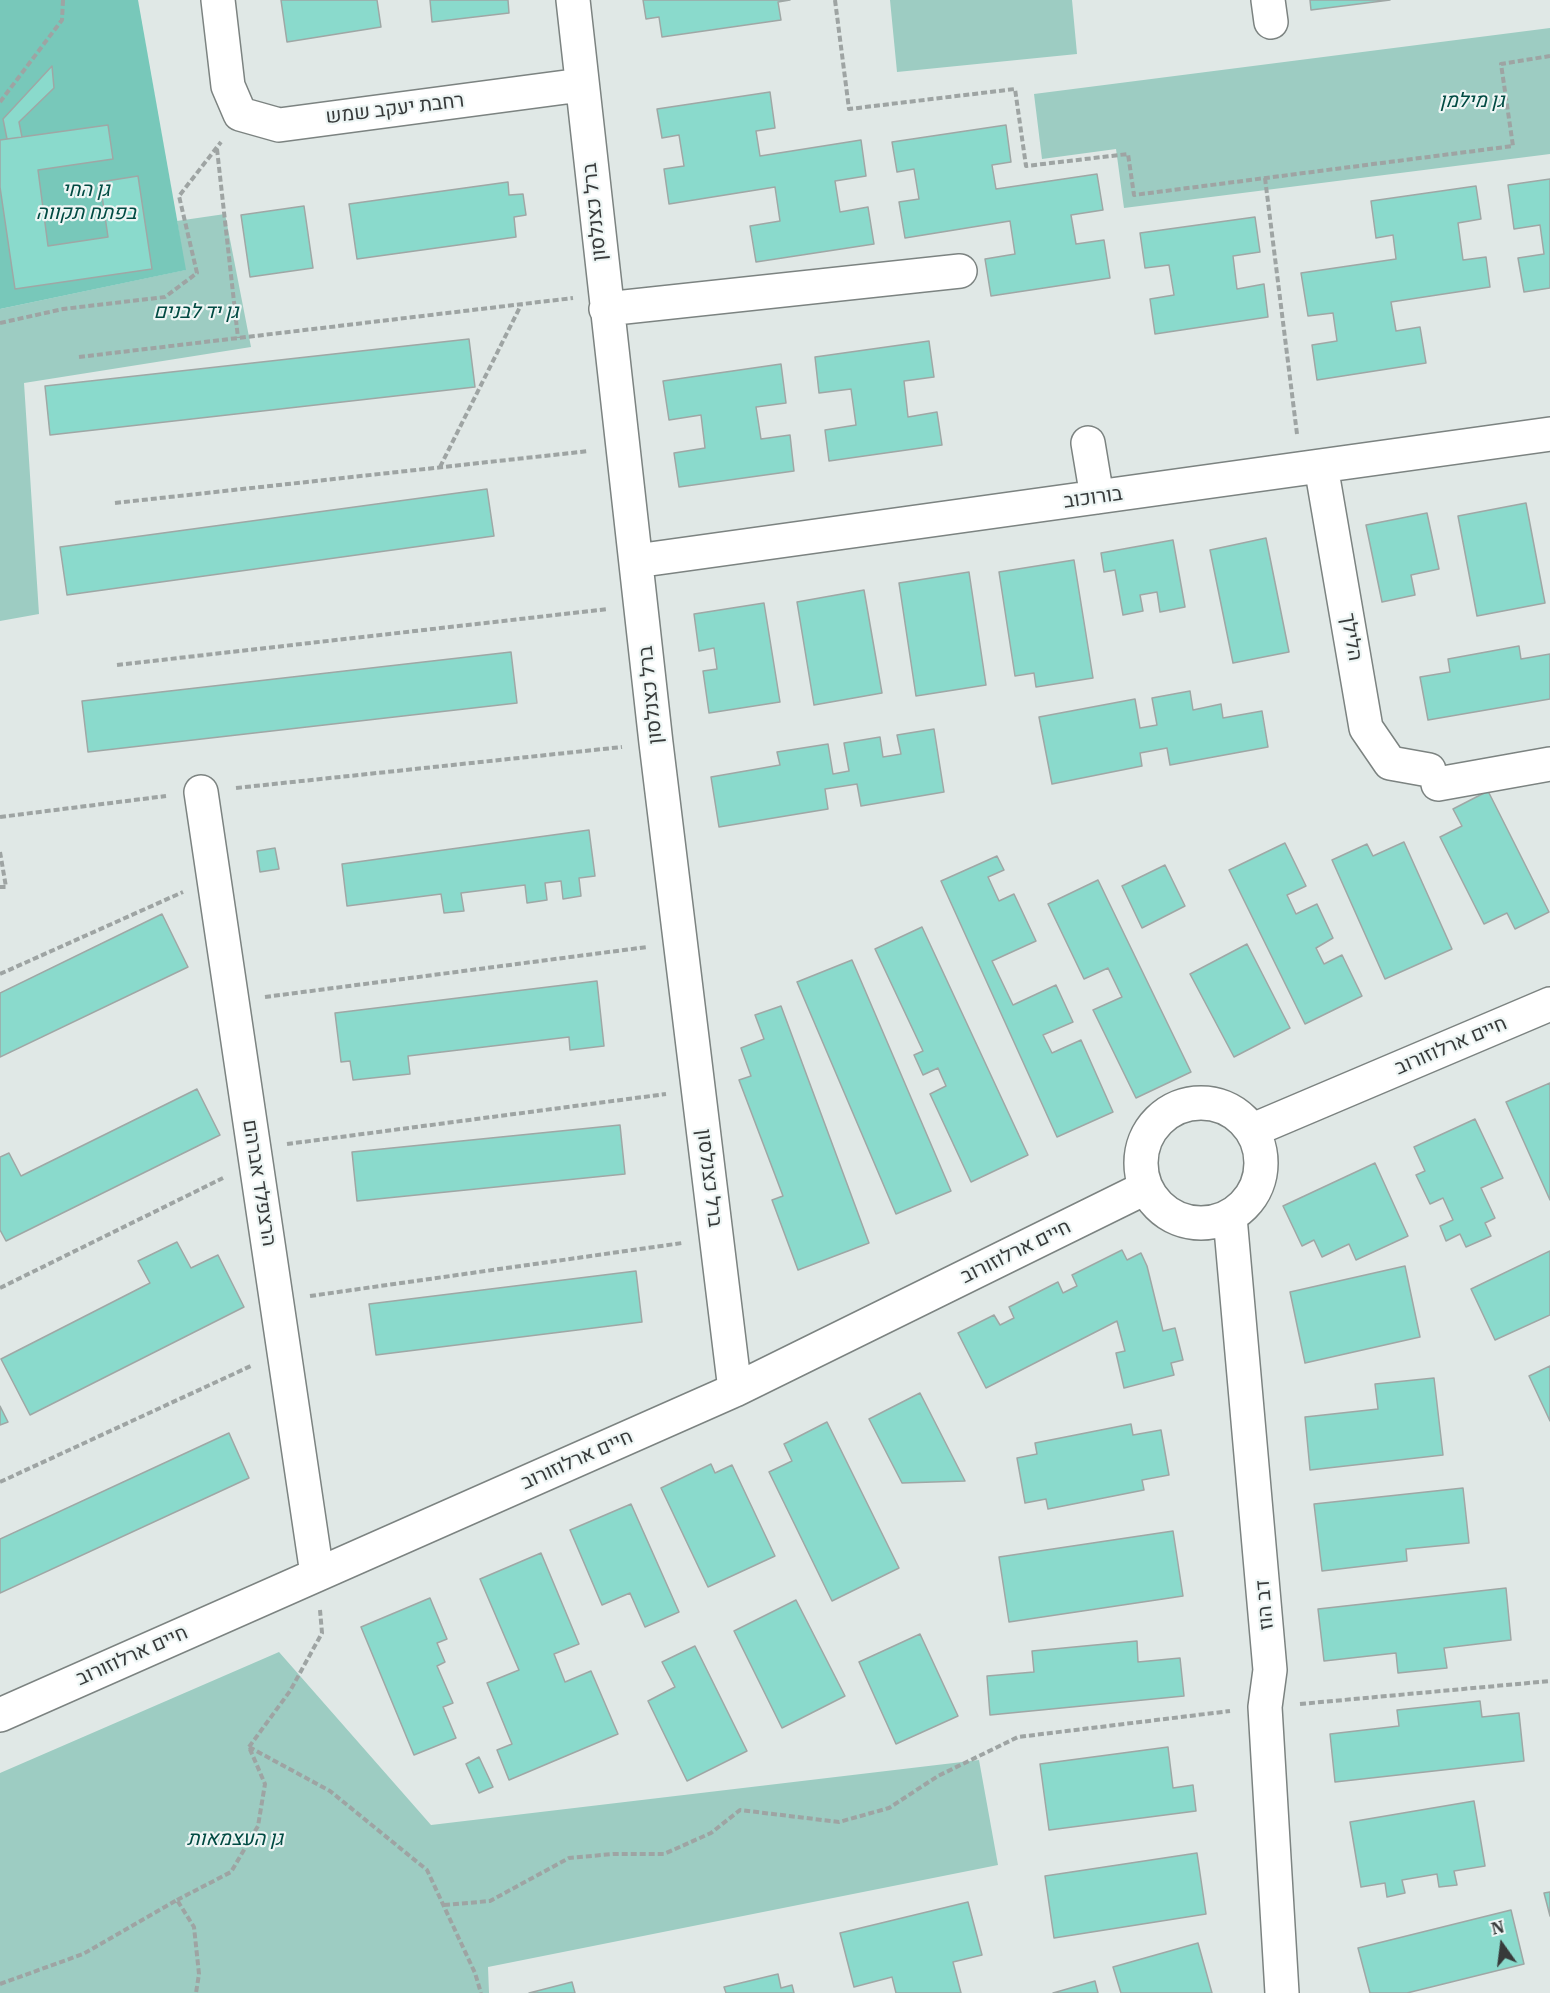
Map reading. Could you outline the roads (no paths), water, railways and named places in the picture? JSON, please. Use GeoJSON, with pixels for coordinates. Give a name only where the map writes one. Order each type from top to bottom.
{"type":"FeatureCollection","features":[{"type":"Feature","properties":{"kind":"street","name":"רחבת יעקב שמש"},"geometry":{"type":"LineString","coordinates":[[218,0],[234,100],[279,124],[581,85]]}},
{"type":"Feature","properties":{"kind":"street","name":"ברל כצנלסון"},"geometry":{"type":"LineString","coordinates":[[573,0],[656,743],[735,1390]]}},
{"type":"Feature","properties":{"kind":"street"},"geometry":{"type":"LineString","coordinates":[[605,302],[960,272]]}},
{"type":"Feature","properties":{"kind":"street","name":"בורוכוב"},"geometry":{"type":"LineString","coordinates":[[636,561],[1550,434]]}},
{"type":"Feature","properties":{"kind":"street"},"geometry":{"type":"LineString","coordinates":[[1088,443],[1097,497]]}},
{"type":"Feature","properties":{"kind":"street","name":"הלילך"},"geometry":{"type":"LineString","coordinates":[[1311,467],[1366,728],[1390,763],[1434,777],[1550,764]]}},
{"type":"Feature","properties":{"kind":"street","name":"הרצפלד אברהם"},"geometry":{"type":"LineString","coordinates":[[201,792],[317,1574]]}},
{"type":"Feature","properties":{"kind":"street","name":"חיים ארלוזורוב"},"geometry":{"type":"LineString","coordinates":[[1253,1130],[1550,1004]]}},
{"type":"Feature","properties":{"kind":"street"},"geometry":{"type":"LineString","coordinates":[[1190,1103],[1220,1105],[1238,1115],[1253,1130],[1259,1144],[1262,1165],[1258,1185],[1246,1203],[1230,1216],[1216,1222],[1195,1223],[1174,1218],[1157,1206],[1145,1188],[1140,1164],[1143,1142],[1154,1124],[1170,1110],[1190,1103]]}},
{"type":"Feature","properties":{"kind":"street","name":"חיים ארלוזורוב"},"geometry":{"type":"LineString","coordinates":[[0,1715],[735,1390],[1145,1188]]}},
{"type":"Feature","properties":{"kind":"street","name":"דב הוז"},"geometry":{"type":"LineString","coordinates":[[1230,1216],[1270,1670],[1265,1707],[1282,1993]]}},
{"type":"Feature","properties":{"kind":"park label","name":"גן מילמן"},"geometry":{"type":"Point","coordinates":[1472,101]}},
{"type":"Feature","properties":{"kind":"park label","name":"גן החי בפתח תקווה"},"geometry":{"type":"Point","coordinates":[86,202]}},
{"type":"Feature","properties":{"kind":"park label","name":"גן יד לבנים"},"geometry":{"type":"Point","coordinates":[196,312]}},
{"type":"Feature","properties":{"kind":"park label","name":"גן העצמאות"},"geometry":{"type":"Point","coordinates":[235,1839]}}]}
